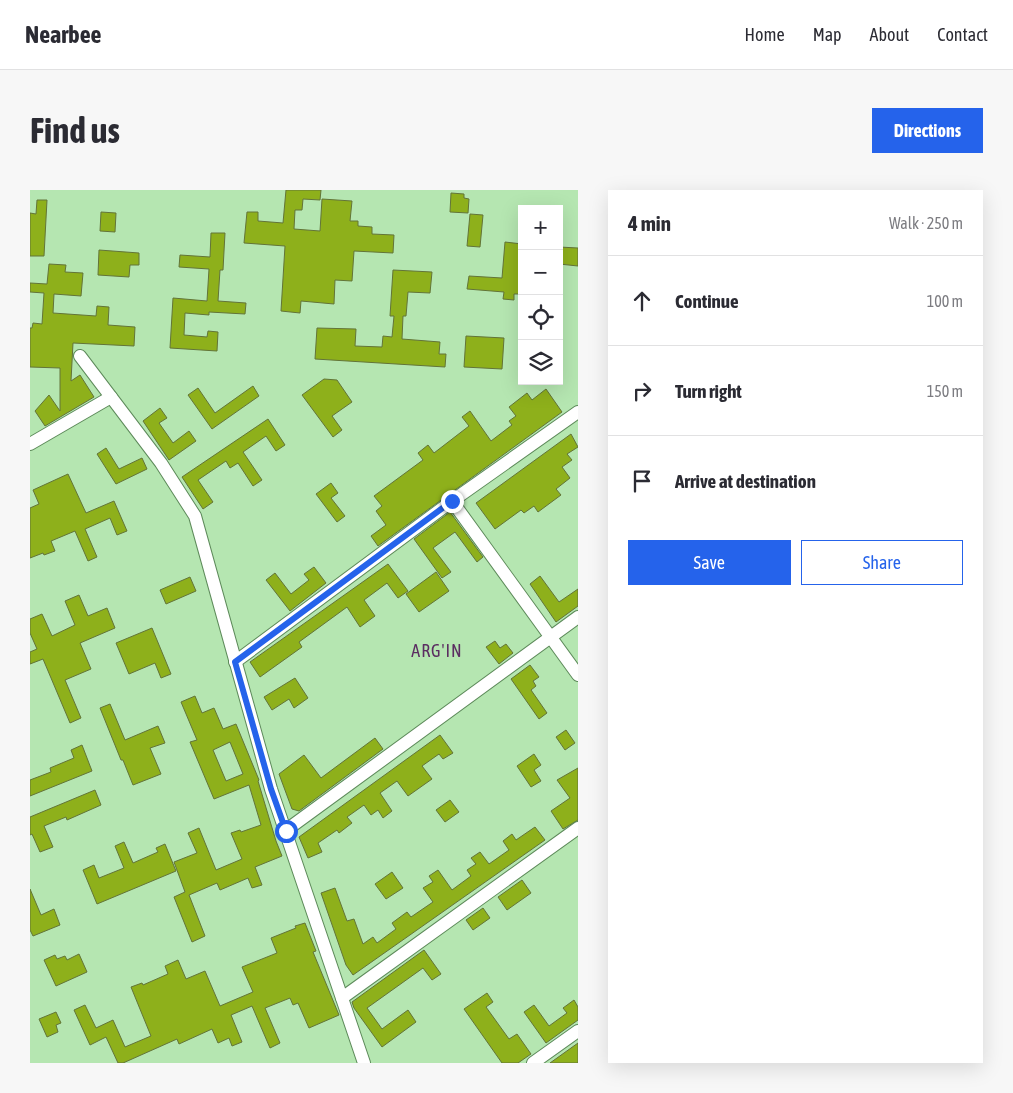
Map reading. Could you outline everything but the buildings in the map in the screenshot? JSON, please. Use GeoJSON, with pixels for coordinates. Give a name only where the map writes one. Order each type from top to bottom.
{"type":"FeatureCollection","features":[{"type":"Feature","properties":{"kind":"street"},"geometry":{"type":"LineString","coordinates":[[80,356],[161,463],[195,516],[271,789],[364,1063]]}},
{"type":"Feature","properties":{"kind":"street"},"geometry":{"type":"LineString","coordinates":[[30,444],[111,397]]}},
{"type":"Feature","properties":{"kind":"street"},"geometry":{"type":"LineString","coordinates":[[235,662],[452,501],[578,412]]}},
{"type":"Feature","properties":{"kind":"street"},"geometry":{"type":"LineString","coordinates":[[452,501],[578,675]]}},
{"type":"Feature","properties":{"kind":"street"},"geometry":{"type":"LineString","coordinates":[[286,831],[578,617]]}},
{"type":"Feature","properties":{"kind":"street"},"geometry":{"type":"LineString","coordinates":[[342,998],[578,828]]}},
{"type":"Feature","properties":{"kind":"street"},"geometry":{"type":"LineString","coordinates":[[533,1063],[578,1031]]}},
{"type":"Feature","properties":{"kind":"district","name":"ARG'IN"},"geometry":{"type":"Point","coordinates":[437,651]}},
{"type":"Feature","properties":{"kind":"route"},"geometry":{"type":"LineString","coordinates":[[286,831],[271,789],[235,662],[452,501]]}}]}
